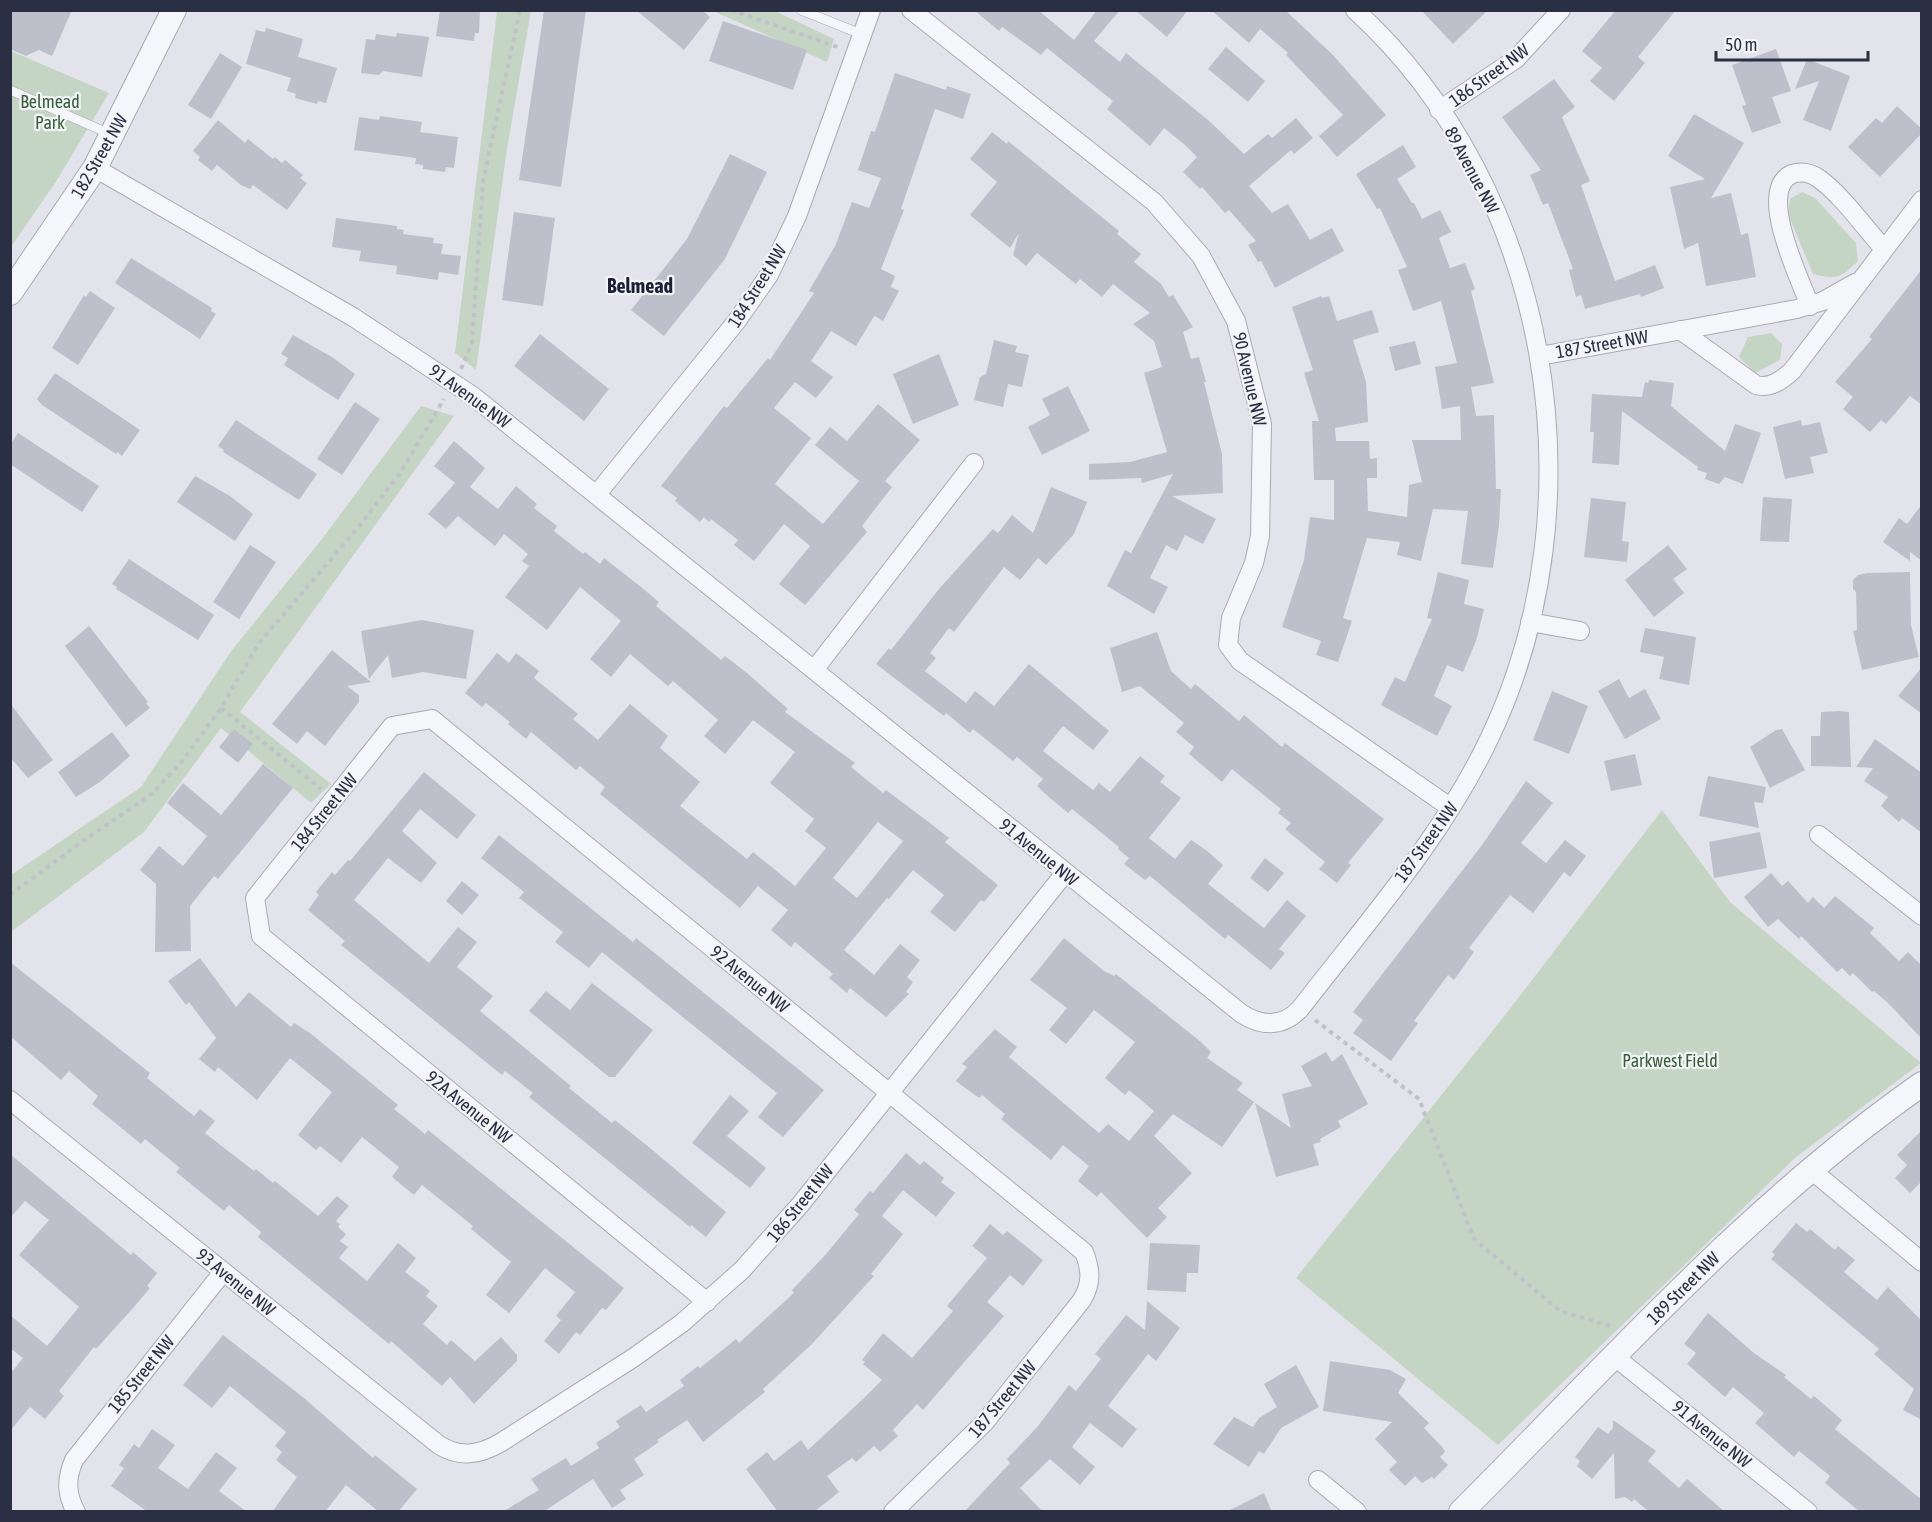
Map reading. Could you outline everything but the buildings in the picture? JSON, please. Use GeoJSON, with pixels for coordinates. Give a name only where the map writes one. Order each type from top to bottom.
{"type":"FeatureCollection","features":[{"type":"Feature","properties":{"kind":"street","name":"182 Street NW"},"geometry":{"type":"LineString","coordinates":[[10,293],[95,168],[174,10]]}},
{"type":"Feature","properties":{"kind":"street","name":"184 Street NW"},"geometry":{"type":"LineString","coordinates":[[597,494],[729,331],[769,275],[797,216],[854,52],[871,10]]}},
{"type":"Feature","properties":{"kind":"street","name":"90 Avenue NW"},"geometry":{"type":"LineString","coordinates":[[911,10],[1154,202],[1201,256],[1236,321],[1262,424],[1260,536],[1251,570],[1231,618],[1228,645],[1240,661],[1451,808]]}},
{"type":"Feature","properties":{"kind":"street","name":"89 Avenue NW"},"geometry":{"type":"LineString","coordinates":[[1355,10],[1417,77],[1475,170],[1499,220],[1519,273],[1540,356]]}},
{"type":"Feature","properties":{"kind":"street","name":"186 Street NW"},"geometry":{"type":"LineString","coordinates":[[1439,110],[1516,59],[1561,10]]}},
{"type":"Feature","properties":{"kind":"street","name":"91 Avenue NW"},"geometry":{"type":"LineString","coordinates":[[95,168],[353,317],[473,396],[1242,1014],[1269,1024]]}},
{"type":"Feature","properties":{"kind":"street"},"geometry":{"type":"LineString","coordinates":[[1810,306],[1776,208],[1779,189],[1785,179],[1800,173],[1816,177],[1884,249]]}},
{"type":"Feature","properties":{"kind":"street","name":"187 Street NW"},"geometry":{"type":"LineString","coordinates":[[1680,330],[1748,381],[1763,387],[1770,385],[1792,371],[1922,200]]}},
{"type":"Feature","properties":{"kind":"street","name":"187 Street NW"},"geometry":{"type":"LineString","coordinates":[[1269,1024],[1287,1021],[1300,1009],[1451,808],[1476,765],[1504,706],[1530,622],[1544,544],[1548,476],[1546,393],[1540,356],[1810,306],[1863,278]]}},
{"type":"Feature","properties":{"kind":"street"},"geometry":{"type":"LineString","coordinates":[[814,670],[974,463]]}},
{"type":"Feature","properties":{"kind":"street"},"geometry":{"type":"LineString","coordinates":[[1530,622],[1580,631]]}},
{"type":"Feature","properties":{"kind":"street","name":"92 Avenue NW"},"geometry":{"type":"LineString","coordinates":[[392,726],[432,718],[1075,1243],[1084,1252],[1090,1272]]}},
{"type":"Feature","properties":{"kind":"street","name":"184 Street NW"},"geometry":{"type":"LineString","coordinates":[[255,898],[392,726]]}},
{"type":"Feature","properties":{"kind":"street"},"geometry":{"type":"LineString","coordinates":[[1819,835],[1922,916]]}},
{"type":"Feature","properties":{"kind":"street","name":"186 Street NW"},"geometry":{"type":"LineString","coordinates":[[466,1455],[489,1449],[633,1358],[707,1302],[774,1237],[1065,873]]}},
{"type":"Feature","properties":{"kind":"street","name":"92A Avenue NW"},"geometry":{"type":"LineString","coordinates":[[255,898],[261,936],[707,1302]]}},
{"type":"Feature","properties":{"kind":"street","name":"189 Street NW"},"geometry":{"type":"LineString","coordinates":[[1461,1512],[1759,1213],[1809,1168],[1871,1119],[1922,1084]]}},
{"type":"Feature","properties":{"kind":"street","name":"93 Avenue NW"},"geometry":{"type":"LineString","coordinates":[[10,1100],[439,1445],[466,1455]]}},
{"type":"Feature","properties":{"kind":"street"},"geometry":{"type":"LineString","coordinates":[[1809,1168],[1922,1262]]}},
{"type":"Feature","properties":{"kind":"street","name":"185 Street NW"},"geometry":{"type":"LineString","coordinates":[[76,1512],[71,1501],[68,1480],[80,1451],[223,1272]]}},
{"type":"Feature","properties":{"kind":"street","name":"187 Street NW"},"geometry":{"type":"LineString","coordinates":[[893,1512],[957,1451],[1013,1390],[1088,1291],[1090,1272]]}},
{"type":"Feature","properties":{"kind":"street","name":"91 Avenue NW"},"geometry":{"type":"LineString","coordinates":[[1615,1357],[1808,1512]]}},
{"type":"Feature","properties":{"kind":"street"},"geometry":{"type":"LineString","coordinates":[[1318,1480],[1357,1512]]}},
{"type":"Feature","properties":{"kind":"lane"},"geometry":{"type":"LineString","coordinates":[[801,10],[861,34]]}},
{"type":"Feature","properties":{"kind":"lane"},"geometry":{"type":"LineString","coordinates":[[10,90],[112,135]]}},
{"type":"Feature","properties":{"kind":"path"},"geometry":{"type":"LineString","coordinates":[[464,365],[472,343],[483,181],[520,10]]}},
{"type":"Feature","properties":{"kind":"path"},"geometry":{"type":"LineString","coordinates":[[731,10],[854,52]]}},
{"type":"Feature","properties":{"kind":"path"},"geometry":{"type":"LineString","coordinates":[[10,895],[69,850],[153,793],[184,759],[221,708],[259,643],[349,538],[401,472],[444,400]]}},
{"type":"Feature","properties":{"kind":"path"},"geometry":{"type":"LineString","coordinates":[[221,708],[334,800]]}},
{"type":"Feature","properties":{"kind":"path"},"geometry":{"type":"LineString","coordinates":[[1300,1009],[1419,1099],[1474,1239],[1560,1311],[1636,1335]]}},
{"type":"Feature","properties":{"kind":"green space"},"geometry":{"type":"Polygon","coordinates":[[[497,11],[531,11],[507,149],[476,370],[455,353],[497,11]]]}},
{"type":"Feature","properties":{"kind":"green space"},"geometry":{"type":"Polygon","coordinates":[[[713,11],[775,11],[834,39],[827,62],[713,11]]]}},
{"type":"Feature","properties":{"kind":"green space","name":"Belmead Park"},"geometry":{"type":"Polygon","coordinates":[[[11,51],[109,93],[57,180],[11,247],[11,51]]]}},
{"type":"Feature","properties":{"kind":"green space"},"geometry":{"type":"Polygon","coordinates":[[[1802,192],[1815,198],[1856,243],[1858,261],[1838,276],[1827,277],[1813,274],[1788,214],[1790,199],[1802,192]]]}},
{"type":"Feature","properties":{"kind":"green space"},"geometry":{"type":"Polygon","coordinates":[[[1771,333],[1782,344],[1780,360],[1755,373],[1739,357],[1748,337],[1771,333]]]}},
{"type":"Feature","properties":{"kind":"green space"},"geometry":{"type":"Polygon","coordinates":[[[421,406],[454,416],[240,712],[331,784],[311,803],[221,728],[144,832],[11,932],[11,875],[141,787],[232,650],[322,539],[421,406]]]}},
{"type":"Feature","properties":{"kind":"green space","name":"Parkwest Field"},"geometry":{"type":"Polygon","coordinates":[[[1662,810],[1730,902],[1921,1063],[1796,1157],[1498,1445],[1296,1278],[1509,1010],[1662,810]]]}},
{"type":"Feature","properties":{"kind":"district","name":"Belmead"},"geometry":{"type":"Point","coordinates":[640,285]}}]}
